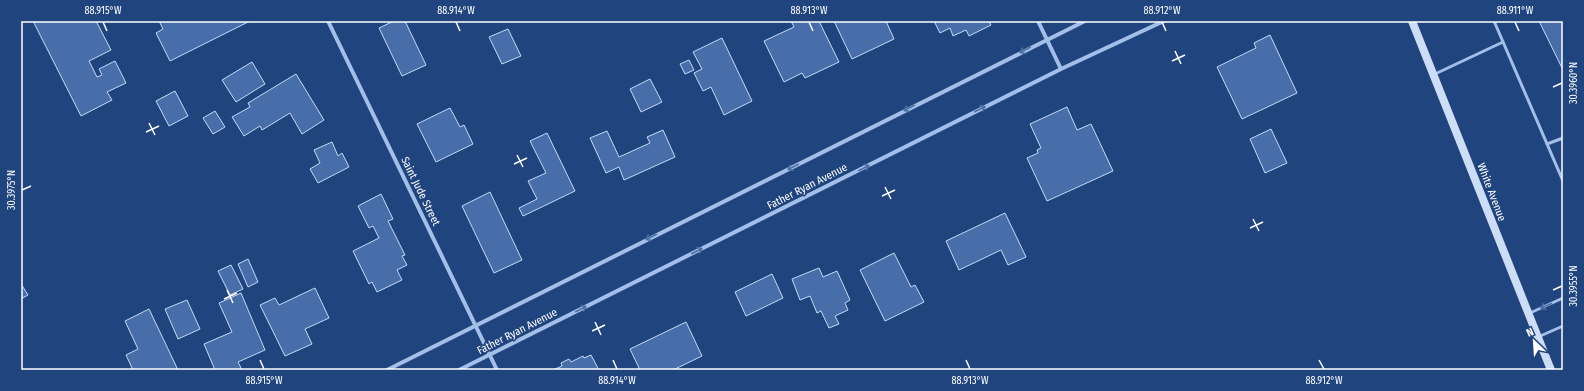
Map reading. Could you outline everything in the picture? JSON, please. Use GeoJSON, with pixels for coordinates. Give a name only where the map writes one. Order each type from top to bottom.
{"type":"FeatureCollection","features":[{"type":"Feature","properties":{"kind":"main road","name":"White Avenue"},"geometry":{"type":"LineString","coordinates":[[1412,21],[1435,74],[1552,370]]}},
{"type":"Feature","properties":{"kind":"street","name":"Saint Jude Street"},"geometry":{"type":"LineString","coordinates":[[328,21],[497,370]]}},
{"type":"Feature","properties":{"kind":"street"},"geometry":{"type":"LineString","coordinates":[[1038,21],[1061,69]]}},
{"type":"Feature","properties":{"kind":"street","name":"Father Ryan Avenue"},"geometry":{"type":"LineString","coordinates":[[386,370],[1047,39],[1086,21]]}},
{"type":"Feature","properties":{"kind":"street","name":"Father Ryan Avenue"},"geometry":{"type":"LineString","coordinates":[[458,370],[1061,69],[1164,21]]}},
{"type":"Feature","properties":{"kind":"lane"},"geometry":{"type":"LineString","coordinates":[[1494,21],[1563,181]]}},
{"type":"Feature","properties":{"kind":"lane"},"geometry":{"type":"LineString","coordinates":[[1435,74],[1503,42]]}},
{"type":"Feature","properties":{"kind":"lane"},"geometry":{"type":"LineString","coordinates":[[1547,144],[1563,138]]}},
{"type":"Feature","properties":{"kind":"lane"},"geometry":{"type":"LineString","coordinates":[[1529,314],[1563,298]]}},
{"type":"Feature","properties":{"kind":"lane"},"geometry":{"type":"LineString","coordinates":[[1538,337],[1563,326]]}},
{"type":"Feature","properties":{"kind":"building"},"geometry":{"type":"Polygon","coordinates":[[[33,21],[96,21],[111,50],[89,61],[97,77],[102,75],[99,69],[115,61],[126,83],[107,92],[112,100],[81,116],[33,21]]]}},
{"type":"Feature","properties":{"kind":"building"},"geometry":{"type":"Polygon","coordinates":[[[159,21],[250,21],[170,61],[156,33],[163,29],[159,21]]]}},
{"type":"Feature","properties":{"kind":"building"},"geometry":{"type":"Polygon","coordinates":[[[394,21],[405,21],[426,65],[402,76],[379,28],[394,21]]]}},
{"type":"Feature","properties":{"kind":"building"},"geometry":{"type":"Polygon","coordinates":[[[791,21],[819,21],[839,62],[805,78],[802,73],[784,82],[764,41],[794,27],[791,21]]]}},
{"type":"Feature","properties":{"kind":"building"},"geometry":{"type":"Polygon","coordinates":[[[834,21],[886,21],[894,39],[852,59],[834,21]]]}},
{"type":"Feature","properties":{"kind":"building"},"geometry":{"type":"Polygon","coordinates":[[[934,21],[989,21],[991,25],[969,36],[966,30],[953,36],[950,28],[940,33],[934,21]]]}},
{"type":"Feature","properties":{"kind":"building"},"geometry":{"type":"Polygon","coordinates":[[[1539,21],[1563,21],[1563,70],[1539,21]]]}},
{"type":"Feature","properties":{"kind":"building"},"geometry":{"type":"Polygon","coordinates":[[[508,29],[521,56],[502,64],[489,37],[508,29]]]}},
{"type":"Feature","properties":{"kind":"building"},"geometry":{"type":"Polygon","coordinates":[[[1270,35],[1297,93],[1242,119],[1217,67],[1256,48],[1254,43],[1270,35]]]}},
{"type":"Feature","properties":{"kind":"building"},"geometry":{"type":"Polygon","coordinates":[[[722,38],[752,101],[724,115],[711,87],[703,91],[694,73],[702,69],[693,52],[722,38]]]}},
{"type":"Feature","properties":{"kind":"building"},"geometry":{"type":"Polygon","coordinates":[[[689,60],[694,70],[685,74],[680,64],[689,60]]]}},
{"type":"Feature","properties":{"kind":"building"},"geometry":{"type":"Polygon","coordinates":[[[252,62],[265,84],[236,102],[222,80],[252,62]]]}},
{"type":"Feature","properties":{"kind":"building"},"geometry":{"type":"Polygon","coordinates":[[[296,74],[324,120],[302,134],[290,113],[262,130],[260,126],[244,136],[232,117],[250,107],[248,103],[296,74]]]}},
{"type":"Feature","properties":{"kind":"building"},"geometry":{"type":"Polygon","coordinates":[[[650,79],[662,102],[641,112],[630,89],[650,79]]]}},
{"type":"Feature","properties":{"kind":"building"},"geometry":{"type":"Polygon","coordinates":[[[175,91],[188,116],[169,126],[156,101],[175,91]]]}},
{"type":"Feature","properties":{"kind":"building"},"geometry":{"type":"Polygon","coordinates":[[[1067,107],[1077,130],[1091,124],[1113,171],[1047,201],[1027,158],[1038,153],[1037,150],[1041,148],[1030,124],[1067,107]]]}},
{"type":"Feature","properties":{"kind":"building"},"geometry":{"type":"Polygon","coordinates":[[[450,108],[460,127],[464,125],[473,144],[436,162],[417,124],[450,108]]]}},
{"type":"Feature","properties":{"kind":"building"},"geometry":{"type":"Polygon","coordinates":[[[215,111],[225,127],[213,134],[203,118],[215,111]]]}},
{"type":"Feature","properties":{"kind":"building"},"geometry":{"type":"Polygon","coordinates":[[[1271,129],[1287,163],[1265,173],[1250,139],[1271,129]]]}},
{"type":"Feature","properties":{"kind":"building"},"geometry":{"type":"Polygon","coordinates":[[[663,130],[675,157],[624,180],[619,167],[606,173],[590,138],[607,131],[619,157],[650,143],[647,137],[663,130]]]}},
{"type":"Feature","properties":{"kind":"building"},"geometry":{"type":"Polygon","coordinates":[[[547,133],[575,191],[523,216],[519,208],[537,199],[528,181],[546,173],[530,141],[547,133]]]}},
{"type":"Feature","properties":{"kind":"building"},"geometry":{"type":"Polygon","coordinates":[[[332,142],[338,156],[342,153],[349,167],[318,183],[310,169],[320,163],[314,150],[332,142]]]}},
{"type":"Feature","properties":{"kind":"building"},"geometry":{"type":"Polygon","coordinates":[[[490,192],[522,260],[494,273],[462,206],[490,192]]]}},
{"type":"Feature","properties":{"kind":"building"},"geometry":{"type":"Polygon","coordinates":[[[381,194],[393,219],[388,221],[405,255],[402,256],[407,265],[397,270],[402,280],[377,292],[372,282],[369,284],[353,251],[379,238],[373,226],[369,228],[358,206],[381,194]]]}},
{"type":"Feature","properties":{"kind":"building"},"geometry":{"type":"Polygon","coordinates":[[[1005,213],[1026,257],[1008,265],[1001,250],[959,270],[946,241],[1005,213]]]}},
{"type":"Feature","properties":{"kind":"building"},"geometry":{"type":"Polygon","coordinates":[[[894,253],[911,287],[915,285],[924,302],[885,321],[860,270],[894,253]]]}},
{"type":"Feature","properties":{"kind":"building"},"geometry":{"type":"Polygon","coordinates":[[[248,259],[258,282],[248,287],[238,264],[248,259]]]}},
{"type":"Feature","properties":{"kind":"building"},"geometry":{"type":"Polygon","coordinates":[[[231,265],[243,289],[230,295],[218,271],[231,265]]]}},
{"type":"Feature","properties":{"kind":"building"},"geometry":{"type":"Polygon","coordinates":[[[819,268],[823,277],[837,271],[850,300],[845,303],[848,310],[835,316],[839,324],[829,328],[821,311],[817,313],[810,296],[800,300],[792,279],[819,268]]]}},
{"type":"Feature","properties":{"kind":"building"},"geometry":{"type":"Polygon","coordinates":[[[772,274],[783,298],[746,316],[735,292],[772,274]]]}},
{"type":"Feature","properties":{"kind":"building"},"geometry":{"type":"Polygon","coordinates":[[[21,284],[28,295],[21,299],[21,284]]]}},
{"type":"Feature","properties":{"kind":"building"},"geometry":{"type":"Polygon","coordinates":[[[315,288],[329,318],[305,329],[312,344],[285,356],[260,305],[275,298],[279,305],[315,288]]]}},
{"type":"Feature","properties":{"kind":"building"},"geometry":{"type":"Polygon","coordinates":[[[241,293],[265,350],[238,362],[242,370],[215,370],[204,344],[232,332],[219,303],[241,293]]]}},
{"type":"Feature","properties":{"kind":"building"},"geometry":{"type":"Polygon","coordinates":[[[187,300],[200,329],[178,339],[165,309],[187,300]]]}},
{"type":"Feature","properties":{"kind":"building"},"geometry":{"type":"Polygon","coordinates":[[[149,309],[178,370],[133,370],[126,355],[138,349],[125,321],[149,309]]]}},
{"type":"Feature","properties":{"kind":"building"},"geometry":{"type":"Polygon","coordinates":[[[686,322],[702,356],[673,370],[640,370],[630,349],[686,322]]]}},
{"type":"Feature","properties":{"kind":"building"},"geometry":{"type":"Polygon","coordinates":[[[591,355],[599,370],[553,370],[562,366],[561,363],[569,359],[571,362],[583,356],[584,358],[591,355]]]}}]}
